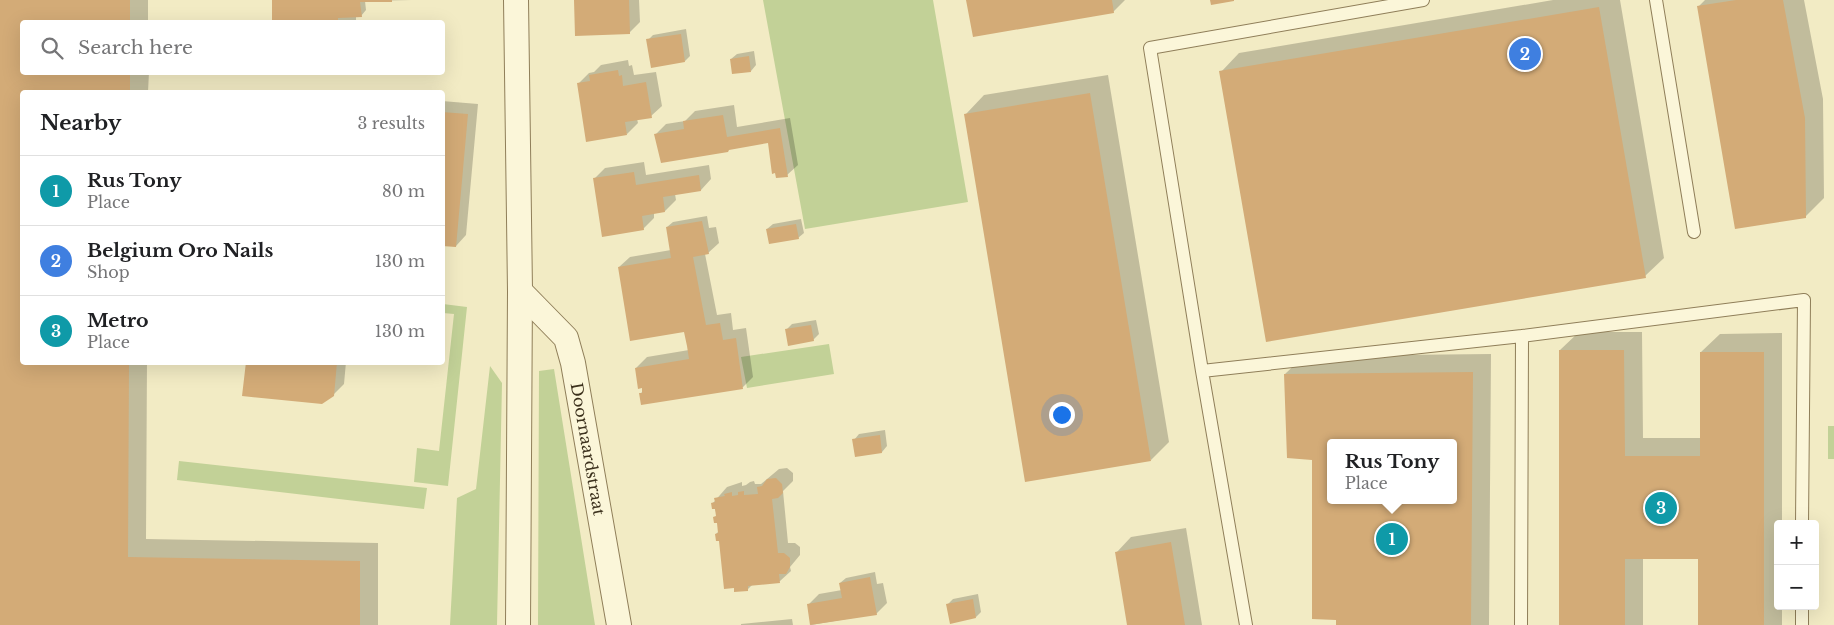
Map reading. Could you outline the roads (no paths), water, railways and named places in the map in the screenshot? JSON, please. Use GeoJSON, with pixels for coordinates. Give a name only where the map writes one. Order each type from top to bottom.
{"type":"FeatureCollection","features":[{"type":"Feature","properties":{"kind":"street"},"geometry":{"type":"LineString","coordinates":[[516,0],[520,291],[518,625]]}},
{"type":"Feature","properties":{"kind":"street","name":"Doornaardstraat"},"geometry":{"type":"LineString","coordinates":[[520,291],[566,338],[573,363],[619,625]]}},
{"type":"Feature","properties":{"kind":"lane"},"geometry":{"type":"LineString","coordinates":[[1246,625],[1202,372],[1150,48],[1422,0]]}},
{"type":"Feature","properties":{"kind":"lane"},"geometry":{"type":"LineString","coordinates":[[1656,0],[1694,232]]}},
{"type":"Feature","properties":{"kind":"lane"},"geometry":{"type":"LineString","coordinates":[[1202,372],[1522,336],[1804,300],[1802,520]]}},
{"type":"Feature","properties":{"kind":"lane"},"geometry":{"type":"LineString","coordinates":[[1521,625],[1522,336]]}},
{"type":"Feature","properties":{"kind":"lane"},"geometry":{"type":"LineString","coordinates":[[1802,610],[1802,625]]}},
{"type":"Feature","properties":{"kind":"place","name":"Belgium Oro Nails"},"geometry":{"type":"Point","coordinates":[1525,54]}},
{"type":"Feature","properties":{"kind":"place","name":"Metro"},"geometry":{"type":"Point","coordinates":[1661,508]}},
{"type":"Feature","properties":{"kind":"place","name":"Rus Tony"},"geometry":{"type":"Point","coordinates":[1392,539]}}]}
